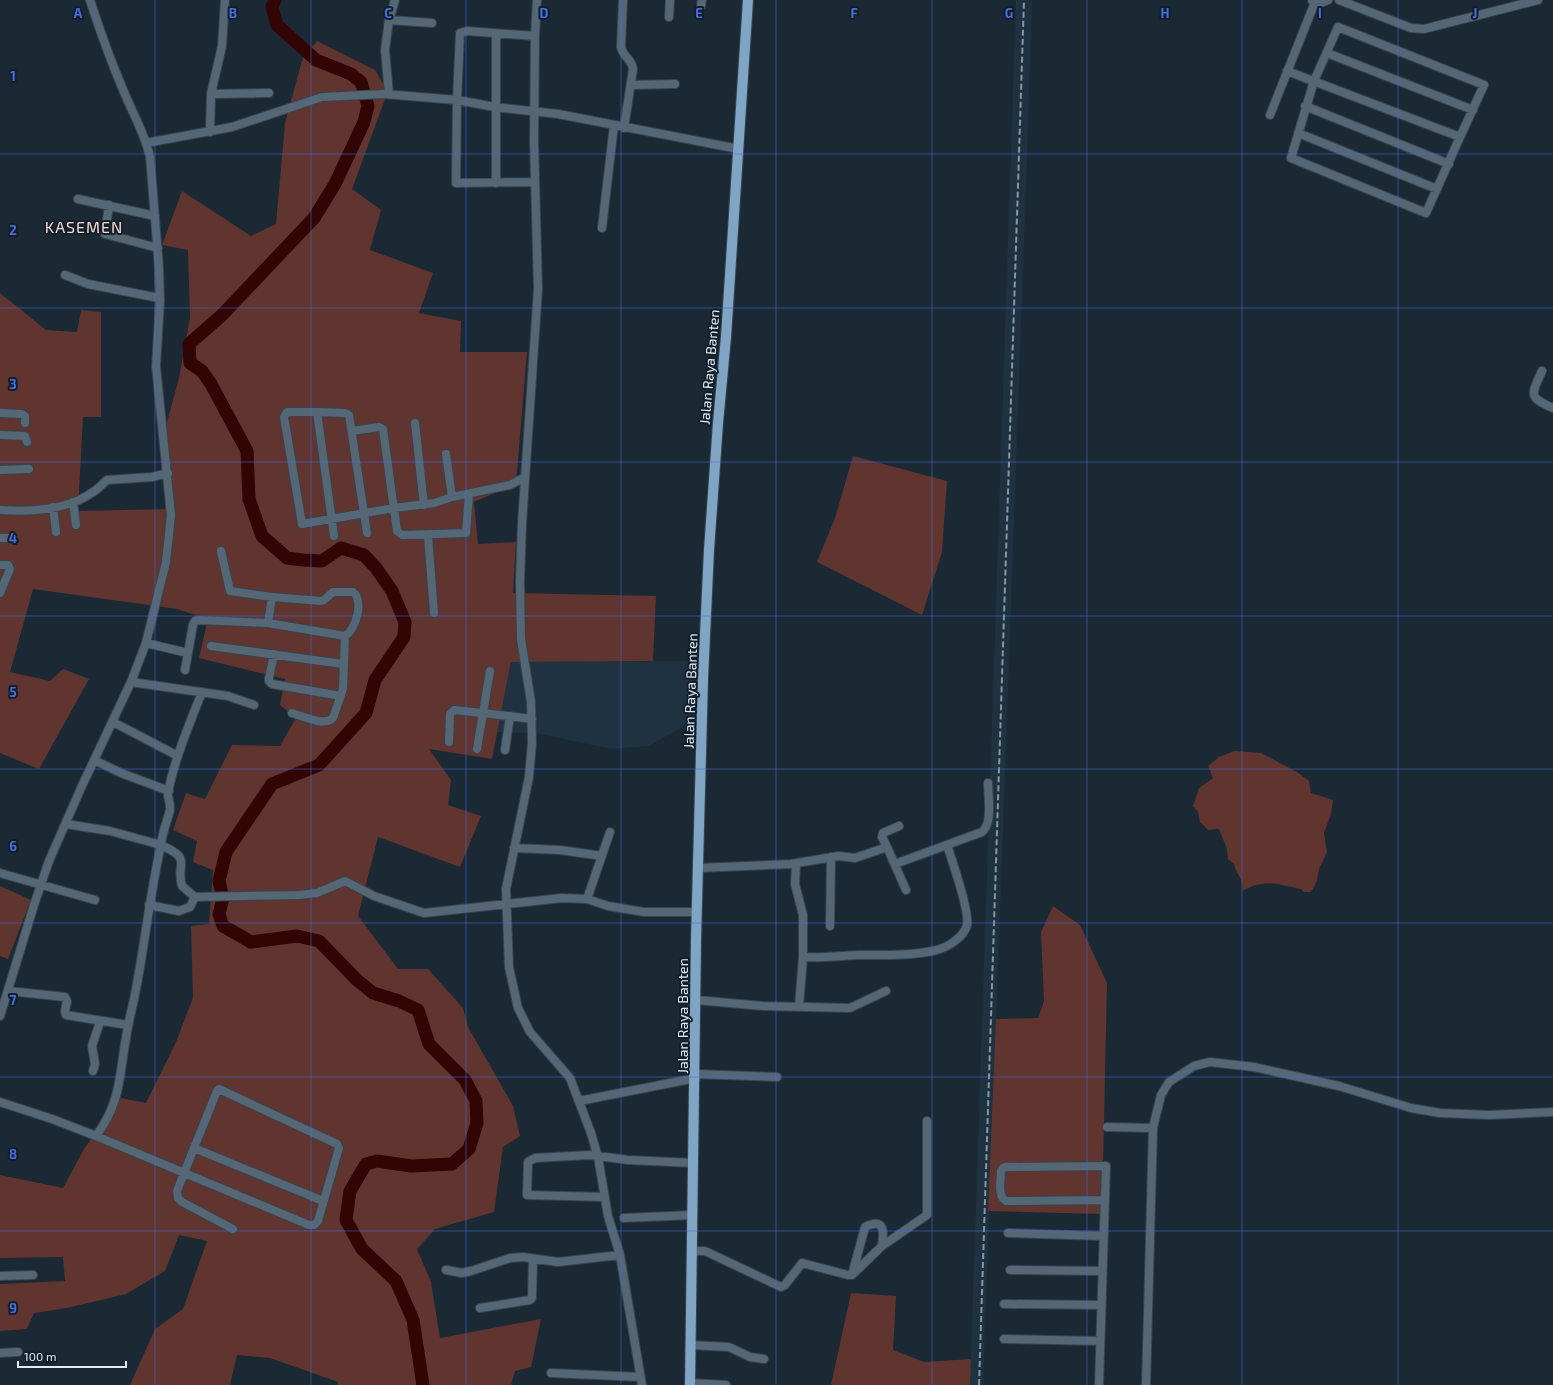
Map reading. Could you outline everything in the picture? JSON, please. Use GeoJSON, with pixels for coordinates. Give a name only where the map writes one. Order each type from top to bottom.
{"type":"FeatureCollection","features":[{"type":"Feature","properties":{"kind":"main road","name":"Jalan Raya Banten"},"geometry":{"type":"LineString","coordinates":[[690,1384],[697,912],[703,678],[709,550],[726,337],[748,0]]}},
{"type":"Feature","properties":{"kind":"street"},"geometry":{"type":"LineString","coordinates":[[0,1016],[49,861],[131,682],[146,644],[166,562],[171,515],[168,473],[156,366],[159,298],[158,248],[150,157],[146,143],[100,32],[90,0]]}},
{"type":"Feature","properties":{"kind":"street"},"geometry":{"type":"LineString","coordinates":[[210,132],[211,94],[222,46],[225,0]]}},
{"type":"Feature","properties":{"kind":"street"},"geometry":{"type":"LineString","coordinates":[[387,94],[385,50],[389,20],[395,0]]}},
{"type":"Feature","properties":{"kind":"street"},"geometry":{"type":"LineString","coordinates":[[537,0],[534,111],[538,289],[520,574],[521,639],[532,719],[530,771],[507,879],[509,967],[518,1008],[530,1032],[570,1078],[591,1133],[598,1157],[604,1197],[620,1255],[641,1381],[551,1374]]}},
{"type":"Feature","properties":{"kind":"street"},"geometry":{"type":"LineString","coordinates":[[623,0],[621,47],[622,53],[632,63],[631,85],[624,128]]}},
{"type":"Feature","properties":{"kind":"street"},"geometry":{"type":"LineString","coordinates":[[669,16],[670,0]]}},
{"type":"Feature","properties":{"kind":"street"},"geometry":{"type":"LineString","coordinates":[[1270,115],[1314,1],[1321,3],[1328,0]]}},
{"type":"Feature","properties":{"kind":"street"},"geometry":{"type":"LineString","coordinates":[[1338,0],[1411,28],[1424,30],[1538,0]]}},
{"type":"Feature","properties":{"kind":"street"},"geometry":{"type":"LineString","coordinates":[[389,20],[432,23]]}},
{"type":"Feature","properties":{"kind":"street"},"geometry":{"type":"LineString","coordinates":[[1338,27],[1484,85],[1426,213],[1291,158],[1305,106],[1326,53],[1338,27]]}},
{"type":"Feature","properties":{"kind":"street"},"geometry":{"type":"LineString","coordinates":[[535,36],[466,31],[460,33],[457,100],[456,183],[535,182]]}},
{"type":"Feature","properties":{"kind":"street"},"geometry":{"type":"LineString","coordinates":[[496,34],[496,183]]}},
{"type":"Feature","properties":{"kind":"street"},"geometry":{"type":"LineString","coordinates":[[1326,53],[1473,110]]}},
{"type":"Feature","properties":{"kind":"street"},"geometry":{"type":"LineString","coordinates":[[1287,71],[1460,137]]}},
{"type":"Feature","properties":{"kind":"street"},"geometry":{"type":"LineString","coordinates":[[631,85],[675,84]]}},
{"type":"Feature","properties":{"kind":"street"},"geometry":{"type":"LineString","coordinates":[[211,94],[269,93]]}},
{"type":"Feature","properties":{"kind":"street"},"geometry":{"type":"LineString","coordinates":[[146,143],[232,127],[322,98],[345,95],[387,94],[457,100],[495,107],[534,111],[739,149]]}},
{"type":"Feature","properties":{"kind":"street"},"geometry":{"type":"LineString","coordinates":[[1305,106],[1449,164]]}},
{"type":"Feature","properties":{"kind":"street"},"geometry":{"type":"LineString","coordinates":[[602,228],[614,125]]}},
{"type":"Feature","properties":{"kind":"street"},"geometry":{"type":"LineString","coordinates":[[1298,133],[1437,189]]}},
{"type":"Feature","properties":{"kind":"street"},"geometry":{"type":"LineString","coordinates":[[78,199],[154,216]]}},
{"type":"Feature","properties":{"kind":"street"},"geometry":{"type":"LineString","coordinates":[[109,205],[105,234],[158,248]]}},
{"type":"Feature","properties":{"kind":"street"},"geometry":{"type":"LineString","coordinates":[[65,275],[88,284],[159,298]]}},
{"type":"Feature","properties":{"kind":"street"},"geometry":{"type":"LineString","coordinates":[[1542,371],[1533,392],[1534,397],[1537,401],[1553,408]]}},
{"type":"Feature","properties":{"kind":"street"},"geometry":{"type":"LineString","coordinates":[[366,533],[364,513],[352,431],[348,414],[287,412],[284,415],[284,421],[301,523],[364,513],[394,508],[424,504],[510,486],[525,477]]}},
{"type":"Feature","properties":{"kind":"street"},"geometry":{"type":"LineString","coordinates":[[317,412],[334,536]]}},
{"type":"Feature","properties":{"kind":"street"},"geometry":{"type":"LineString","coordinates":[[0,413],[22,414],[25,416],[25,423]]}},
{"type":"Feature","properties":{"kind":"street"},"geometry":{"type":"LineString","coordinates":[[415,423],[424,504]]}},
{"type":"Feature","properties":{"kind":"street"},"geometry":{"type":"LineString","coordinates":[[352,431],[379,427],[383,429],[399,534],[428,536],[466,533],[469,494]]}},
{"type":"Feature","properties":{"kind":"street"},"geometry":{"type":"LineString","coordinates":[[0,435],[25,436],[27,442]]}},
{"type":"Feature","properties":{"kind":"street"},"geometry":{"type":"LineString","coordinates":[[446,454],[452,497]]}},
{"type":"Feature","properties":{"kind":"street"},"geometry":{"type":"LineString","coordinates":[[0,470],[29,469]]}},
{"type":"Feature","properties":{"kind":"street"},"geometry":{"type":"LineString","coordinates":[[0,510],[34,510],[53,507],[73,502],[93,492],[107,480],[152,477],[168,473]]}},
{"type":"Feature","properties":{"kind":"street"},"geometry":{"type":"LineString","coordinates":[[73,502],[76,525]]}},
{"type":"Feature","properties":{"kind":"street"},"geometry":{"type":"LineString","coordinates":[[53,507],[56,532]]}},
{"type":"Feature","properties":{"kind":"street"},"geometry":{"type":"LineString","coordinates":[[428,536],[434,613]]}},
{"type":"Feature","properties":{"kind":"street"},"geometry":{"type":"LineString","coordinates":[[0,538],[14,538]]}},
{"type":"Feature","properties":{"kind":"street"},"geometry":{"type":"LineString","coordinates":[[185,670],[193,625],[196,620],[268,623],[345,636],[349,634],[355,625],[358,616],[357,596],[353,592],[333,592],[321,601],[272,597],[230,591],[221,551]]}},
{"type":"Feature","properties":{"kind":"street"},"geometry":{"type":"LineString","coordinates":[[0,565],[8,565],[10,569],[0,593]]}},
{"type":"Feature","properties":{"kind":"street"},"geometry":{"type":"LineString","coordinates":[[268,623],[272,597]]}},
{"type":"Feature","properties":{"kind":"street"},"geometry":{"type":"LineString","coordinates":[[292,713],[323,722],[331,721],[341,696],[345,636]]}},
{"type":"Feature","properties":{"kind":"street"},"geometry":{"type":"LineString","coordinates":[[146,644],[188,653]]}},
{"type":"Feature","properties":{"kind":"street"},"geometry":{"type":"LineString","coordinates":[[211,646],[343,664]]}},
{"type":"Feature","properties":{"kind":"street"},"geometry":{"type":"LineString","coordinates":[[274,654],[269,678],[269,681],[272,684],[341,696]]}},
{"type":"Feature","properties":{"kind":"street"},"geometry":{"type":"LineString","coordinates":[[477,749],[490,671]]}},
{"type":"Feature","properties":{"kind":"street"},"geometry":{"type":"LineString","coordinates":[[131,682],[228,696],[254,705]]}},
{"type":"Feature","properties":{"kind":"street"},"geometry":{"type":"LineString","coordinates":[[96,1136],[111,1113],[117,1098],[128,1025],[138,979],[149,905],[162,834],[170,808],[169,791],[178,756],[202,692]]}},
{"type":"Feature","properties":{"kind":"street"},"geometry":{"type":"LineString","coordinates":[[449,742],[450,714],[454,710],[532,719]]}},
{"type":"Feature","properties":{"kind":"street"},"geometry":{"type":"LineString","coordinates":[[505,750],[510,716]]}},
{"type":"Feature","properties":{"kind":"street"},"geometry":{"type":"LineString","coordinates":[[113,722],[178,756]]}},
{"type":"Feature","properties":{"kind":"street"},"geometry":{"type":"LineString","coordinates":[[94,760],[121,773],[169,791]]}},
{"type":"Feature","properties":{"kind":"street"},"geometry":{"type":"LineString","coordinates":[[895,864],[948,845],[985,829],[987,823],[988,783]]}},
{"type":"Feature","properties":{"kind":"street"},"geometry":{"type":"LineString","coordinates":[[66,824],[110,831],[176,852],[182,860],[182,886],[198,897],[289,896],[318,893],[345,881],[374,896],[424,913],[542,899],[587,899],[608,906],[644,912],[697,912]]}},
{"type":"Feature","properties":{"kind":"street"},"geometry":{"type":"LineString","coordinates":[[899,826],[883,832],[882,837],[906,890]]}},
{"type":"Feature","properties":{"kind":"street"},"geometry":{"type":"LineString","coordinates":[[587,899],[610,832]]}},
{"type":"Feature","properties":{"kind":"street"},"geometry":{"type":"LineString","coordinates":[[802,957],[916,953],[938,950],[951,943],[966,929],[967,921],[960,884],[948,845]]}},
{"type":"Feature","properties":{"kind":"street"},"geometry":{"type":"LineString","coordinates":[[514,848],[560,850],[602,856]]}},
{"type":"Feature","properties":{"kind":"street"},"geometry":{"type":"LineString","coordinates":[[698,868],[796,864],[831,857],[854,858],[887,848]]}},
{"type":"Feature","properties":{"kind":"street"},"geometry":{"type":"LineString","coordinates":[[830,926],[831,857]]}},
{"type":"Feature","properties":{"kind":"street"},"geometry":{"type":"LineString","coordinates":[[796,864],[795,884],[803,915],[799,1006]]}},
{"type":"Feature","properties":{"kind":"street"},"geometry":{"type":"LineString","coordinates":[[0,873],[95,900]]}},
{"type":"Feature","properties":{"kind":"street"},"geometry":{"type":"LineString","coordinates":[[149,905],[179,911],[190,907],[198,897]]}},
{"type":"Feature","properties":{"kind":"street"},"geometry":{"type":"LineString","coordinates":[[9,991],[65,997],[67,1001],[65,1011],[66,1015],[100,1022],[128,1025]]}},
{"type":"Feature","properties":{"kind":"street"},"geometry":{"type":"LineString","coordinates":[[696,1000],[763,1006],[850,1008],[886,991]]}},
{"type":"Feature","properties":{"kind":"street"},"geometry":{"type":"LineString","coordinates":[[93,1071],[95,1064],[92,1046],[100,1022]]}},
{"type":"Feature","properties":{"kind":"street"},"geometry":{"type":"LineString","coordinates":[[1146,1385],[1153,1128],[1161,1096],[1169,1082],[1194,1066],[1210,1062],[1254,1067],[1324,1082],[1411,1108],[1440,1113],[1490,1115],[1553,1112]]}},
{"type":"Feature","properties":{"kind":"street"},"geometry":{"type":"LineString","coordinates":[[579,1101],[695,1076],[777,1077]]}},
{"type":"Feature","properties":{"kind":"street"},"geometry":{"type":"LineString","coordinates":[[0,1102],[52,1119],[96,1136],[184,1173],[309,1225],[314,1225],[318,1221],[339,1153],[337,1144],[222,1089],[217,1091],[194,1148],[184,1173],[177,1191],[178,1198],[182,1202],[233,1229]]}},
{"type":"Feature","properties":{"kind":"street"},"geometry":{"type":"LineString","coordinates":[[692,1251],[705,1251],[781,1287],[786,1285],[802,1263],[848,1276],[852,1274],[882,1246],[927,1215],[927,1121]]}},
{"type":"Feature","properties":{"kind":"street"},"geometry":{"type":"LineString","coordinates":[[1107,1127],[1153,1128]]}},
{"type":"Feature","properties":{"kind":"street"},"geometry":{"type":"LineString","coordinates":[[194,1148],[323,1201]]}},
{"type":"Feature","properties":{"kind":"street"},"geometry":{"type":"LineString","coordinates":[[604,1197],[527,1196],[528,1162],[532,1159],[590,1156],[628,1160],[694,1163]]}},
{"type":"Feature","properties":{"kind":"street"},"geometry":{"type":"LineString","coordinates":[[1098,1385],[1103,1236],[1105,1200],[1106,1166],[1005,1167],[1001,1171],[1001,1195],[1006,1201],[1105,1200]]}},
{"type":"Feature","properties":{"kind":"street"},"geometry":{"type":"LineString","coordinates":[[624,1218],[692,1215]]}},
{"type":"Feature","properties":{"kind":"street"},"geometry":{"type":"LineString","coordinates":[[852,1274],[865,1227],[882,1226],[884,1230],[882,1246]]}},
{"type":"Feature","properties":{"kind":"street"},"geometry":{"type":"LineString","coordinates":[[1008,1233],[1103,1236]]}},
{"type":"Feature","properties":{"kind":"street"},"geometry":{"type":"LineString","coordinates":[[446,1270],[462,1273],[510,1258],[524,1257],[558,1262],[620,1255]]}},
{"type":"Feature","properties":{"kind":"street"},"geometry":{"type":"LineString","coordinates":[[480,1308],[530,1300],[533,1259]]}},
{"type":"Feature","properties":{"kind":"street"},"geometry":{"type":"LineString","coordinates":[[1010,1270],[1102,1271]]}},
{"type":"Feature","properties":{"kind":"street"},"geometry":{"type":"LineString","coordinates":[[0,1276],[33,1275]]}},
{"type":"Feature","properties":{"kind":"street"},"geometry":{"type":"LineString","coordinates":[[1004,1304],[1101,1305]]}},
{"type":"Feature","properties":{"kind":"street"},"geometry":{"type":"LineString","coordinates":[[1004,1338],[1100,1341]]}},
{"type":"Feature","properties":{"kind":"street"},"geometry":{"type":"LineString","coordinates":[[690,1345],[729,1347],[750,1357],[764,1358]]}},
{"type":"Feature","properties":{"kind":"street"},"geometry":{"type":"LineString","coordinates":[[0,1354],[18,1352]]}},
{"type":"Feature","properties":{"kind":"street"},"geometry":{"type":"LineString","coordinates":[[690,1384],[726,1385]]}},
{"type":"Feature","properties":{"kind":"shaded area"},"geometry":{"type":"Polygon","coordinates":[[[1016,0],[1032,0],[1026,185],[983,1385],[970,1385],[1016,0]]]}},
{"type":"Feature","properties":{"kind":"shaded area"},"geometry":{"type":"Polygon","coordinates":[[[317,41],[375,70],[388,91],[352,189],[381,210],[370,250],[433,273],[419,313],[461,321],[460,352],[527,352],[516,484],[474,502],[478,544],[516,542],[513,593],[656,596],[653,661],[511,662],[492,759],[429,749],[451,780],[448,805],[481,816],[460,867],[378,837],[358,916],[398,969],[428,969],[463,1008],[468,1027],[513,1106],[520,1136],[503,1147],[494,1212],[435,1229],[417,1249],[431,1282],[440,1338],[541,1319],[531,1367],[515,1371],[511,1385],[338,1385],[338,1382],[270,1358],[237,1355],[230,1385],[130,1385],[155,1329],[183,1309],[207,1241],[179,1235],[165,1271],[126,1294],[67,1308],[34,1313],[27,1329],[0,1331],[0,1284],[65,1281],[63,1257],[0,1258],[0,1175],[63,1188],[84,1149],[121,1098],[146,1103],[176,1042],[193,998],[191,926],[209,924],[213,870],[193,862],[197,841],[173,830],[186,793],[205,799],[232,745],[280,746],[296,718],[280,705],[285,679],[199,658],[208,619],[177,609],[33,589],[10,672],[50,681],[63,669],[89,679],[39,769],[0,753],[0,293],[46,330],[77,332],[81,310],[101,312],[101,417],[83,417],[78,511],[171,509],[166,426],[179,378],[190,318],[188,250],[162,245],[182,191],[251,236],[276,224],[285,123],[303,57],[317,41]]]}},
{"type":"Feature","properties":{"kind":"shaded area"},"geometry":{"type":"Polygon","coordinates":[[[853,456],[947,481],[942,552],[922,615],[817,562],[835,518],[853,456]]]}},
{"type":"Feature","properties":{"kind":"shaded area"},"geometry":{"type":"Polygon","coordinates":[[[693,661],[689,723],[649,746],[612,749],[535,733],[497,732],[511,662],[693,661]]]}},
{"type":"Feature","properties":{"kind":"shaded area"},"geometry":{"type":"Polygon","coordinates":[[[1234,751],[1261,753],[1297,772],[1309,781],[1311,793],[1333,800],[1331,814],[1324,833],[1327,852],[1319,869],[1317,881],[1311,892],[1304,892],[1301,889],[1271,883],[1258,884],[1242,891],[1243,887],[1241,880],[1234,864],[1228,859],[1227,849],[1219,829],[1208,830],[1200,822],[1198,812],[1193,806],[1199,788],[1213,778],[1208,766],[1219,757],[1234,751]]]}},
{"type":"Feature","properties":{"kind":"shaded area"},"geometry":{"type":"Polygon","coordinates":[[[0,886],[31,900],[8,959],[0,956],[0,886]]]}},
{"type":"Feature","properties":{"kind":"shaded area"},"geometry":{"type":"Polygon","coordinates":[[[1053,906],[1080,925],[1107,983],[1102,1214],[988,1211],[996,1019],[1038,1018],[1044,1001],[1041,932],[1053,906]]]}},
{"type":"Feature","properties":{"kind":"shaded area"},"geometry":{"type":"Polygon","coordinates":[[[851,1293],[896,1296],[893,1350],[924,1362],[971,1359],[970,1385],[831,1385],[851,1293]]]}},
{"type":"Feature","properties":{"kind":"waterway"},"geometry":{"type":"LineString","coordinates":[[275,0],[272,7],[277,25],[316,60],[351,74],[361,82],[368,106],[364,122],[335,184],[314,218],[222,315],[189,344],[190,363],[202,371],[211,384],[247,451],[249,499],[262,536],[287,558],[322,561],[341,548],[364,555],[376,568],[392,591],[405,622],[404,637],[375,680],[366,713],[319,765],[272,784],[226,852],[219,881],[223,898],[219,914],[223,926],[251,942],[297,936],[319,941],[357,980],[373,993],[399,1001],[418,1010],[429,1044],[465,1080],[476,1101],[477,1123],[469,1149],[452,1164],[411,1166],[377,1161],[366,1164],[350,1191],[346,1220],[362,1249],[396,1281],[413,1320],[423,1385]]}},
{"type":"Feature","properties":{"kind":"railway"},"geometry":{"type":"LineString","coordinates":[[979,1385],[1024,0]]}},
{"type":"Feature","properties":{"kind":"district","name":"KASEMEN"},"geometry":{"type":"Point","coordinates":[84,226]}}]}
